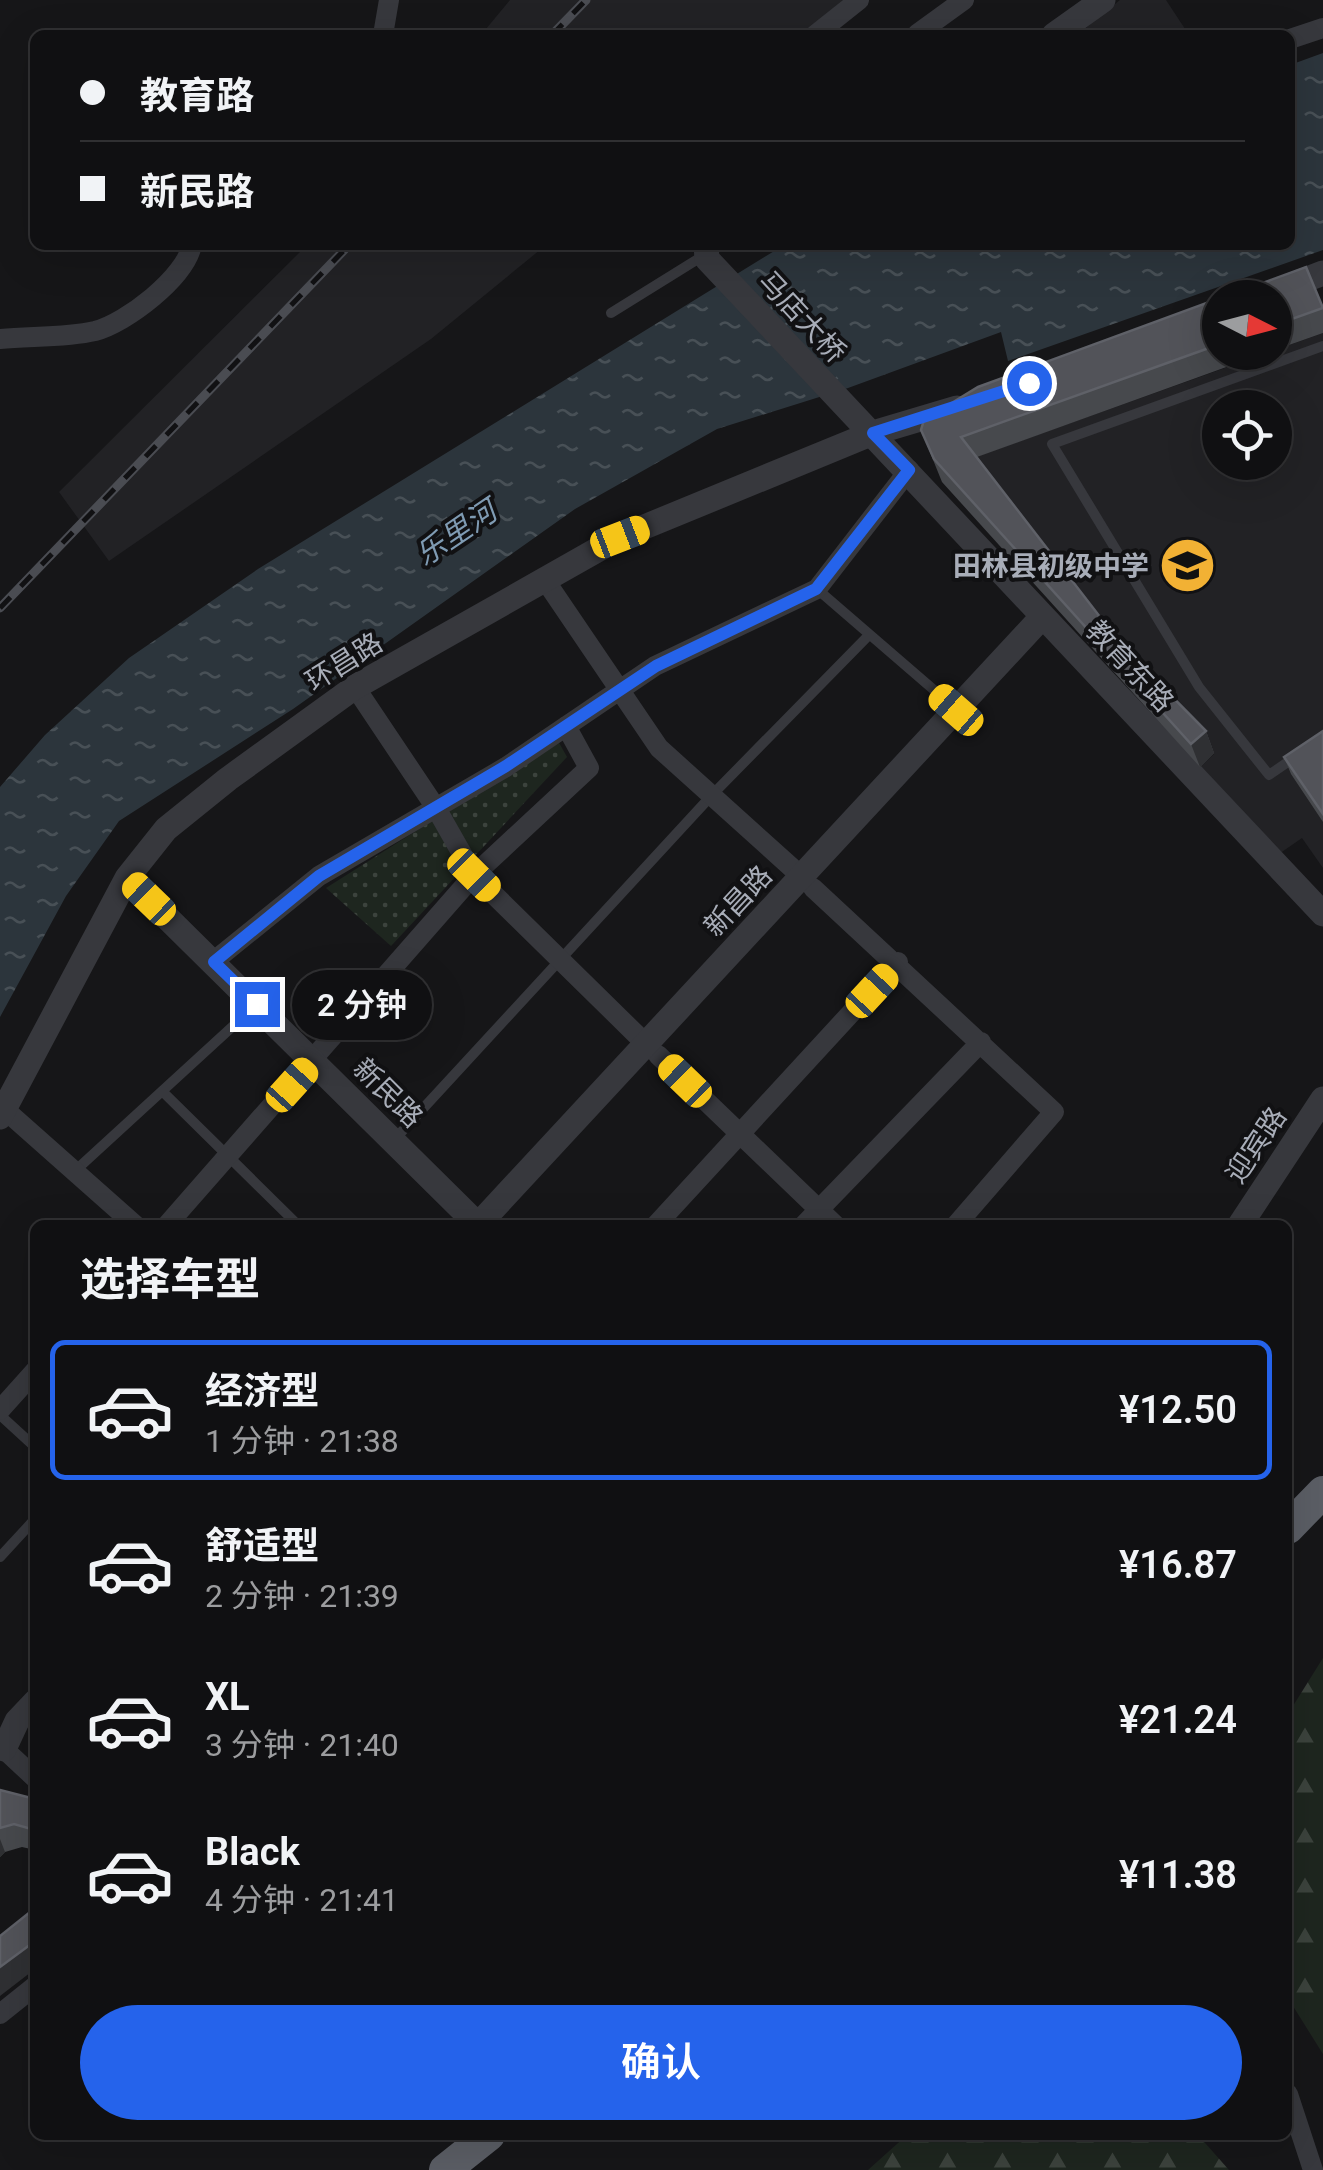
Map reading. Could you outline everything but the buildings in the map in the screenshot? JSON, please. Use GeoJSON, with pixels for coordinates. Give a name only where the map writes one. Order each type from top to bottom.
{"type":"FeatureCollection","features":[{"type":"Feature","properties":{"kind":"highway"},"geometry":{"type":"LineString","coordinates":[[1292,1524],[1323,1492]]}},
{"type":"Feature","properties":{"kind":"highway"},"geometry":{"type":"LineString","coordinates":[[445,2170],[480,2140]]}},
{"type":"Feature","properties":{"kind":"street"},"geometry":{"type":"LineString","coordinates":[[384,30],[390,0]]}},
{"type":"Feature","properties":{"kind":"street"},"geometry":{"type":"LineString","coordinates":[[821,30],[860,0]]}},
{"type":"Feature","properties":{"kind":"street"},"geometry":{"type":"LineString","coordinates":[[923,30],[964,0]]}},
{"type":"Feature","properties":{"kind":"street"},"geometry":{"type":"LineString","coordinates":[[1061,30],[1102,0]]}},
{"type":"Feature","properties":{"kind":"street"},"geometry":{"type":"LineString","coordinates":[[1295,37],[1323,28]]}},
{"type":"Feature","properties":{"kind":"street"},"geometry":{"type":"LineString","coordinates":[[0,339],[97,330],[164,290],[183,267],[190,250]]}},
{"type":"Feature","properties":{"kind":"street","name":"马店大桥"},"geometry":{"type":"LineString","coordinates":[[707,253],[864,424]]}},
{"type":"Feature","properties":{"kind":"street"},"geometry":{"type":"LineString","coordinates":[[1292,285],[1323,273]]}},
{"type":"Feature","properties":{"kind":"street","name":"环昌路"},"geometry":{"type":"LineString","coordinates":[[2,1112],[128,878],[166,829],[355,687],[620,537],[864,424],[988,398]]}},
{"type":"Feature","properties":{"kind":"street","name":"教育东路"},"geometry":{"type":"LineString","coordinates":[[864,424],[1323,914]]}},
{"type":"Feature","properties":{"kind":"street"},"geometry":{"type":"LineString","coordinates":[[214,962],[319,876],[436,808],[656,666],[816,589],[909,470]]}},
{"type":"Feature","properties":{"kind":"street"},"geometry":{"type":"LineString","coordinates":[[545,580],[659,748],[898,962],[1054,1112],[960,1220]]}},
{"type":"Feature","properties":{"kind":"street","name":"新昌路"},"geometry":{"type":"LineString","coordinates":[[807,882],[956,710],[1048,623]]}},
{"type":"Feature","properties":{"kind":"street","name":"新昌路"},"geometry":{"type":"LineString","coordinates":[[483,1220],[652,1049],[1048,623]]}},
{"type":"Feature","properties":{"kind":"street"},"geometry":{"type":"LineString","coordinates":[[355,687],[436,808],[474,875],[830,1220]]}},
{"type":"Feature","properties":{"kind":"street"},"geometry":{"type":"LineString","coordinates":[[171,1220],[474,875],[589,768],[566,726]]}},
{"type":"Feature","properties":{"kind":"street","name":"新民路"},"geometry":{"type":"LineString","coordinates":[[128,878],[473,1220]]}},
{"type":"Feature","properties":{"kind":"street"},"geometry":{"type":"LineString","coordinates":[[661,1220],[898,962]]}},
{"type":"Feature","properties":{"kind":"street"},"geometry":{"type":"LineString","coordinates":[[808,1220],[981,1042]]}},
{"type":"Feature","properties":{"kind":"street","name":"新昌路"},"geometry":{"type":"LineString","coordinates":[[504,1220],[652,1049]]}},
{"type":"Feature","properties":{"kind":"street","name":"迎宾路"},"geometry":{"type":"LineString","coordinates":[[1243,1220],[1323,1099]]}},
{"type":"Feature","properties":{"kind":"street"},"geometry":{"type":"LineString","coordinates":[[2,1112],[76,1170],[130,1220]]}},
{"type":"Feature","properties":{"kind":"street"},"geometry":{"type":"LineString","coordinates":[[0,1413],[30,1377]]}},
{"type":"Feature","properties":{"kind":"street"},"geometry":{"type":"LineString","coordinates":[[1,1750],[17,1721],[30,1707]]}},
{"type":"Feature","properties":{"kind":"street"},"geometry":{"type":"LineString","coordinates":[[1,1750],[30,1728]]}},
{"type":"Feature","properties":{"kind":"street"},"geometry":{"type":"LineString","coordinates":[[1,1750],[30,1774]]}},
{"type":"Feature","properties":{"kind":"street"},"geometry":{"type":"LineString","coordinates":[[0,2014],[30,1990]]}},
{"type":"Feature","properties":{"kind":"street"},"geometry":{"type":"LineString","coordinates":[[1292,2106],[1313,2170]]}},
{"type":"Feature","properties":{"kind":"lane"},"geometry":{"type":"LineString","coordinates":[[611,313],[707,253]]}},
{"type":"Feature","properties":{"kind":"lane"},"geometry":{"type":"LineString","coordinates":[[1310,748],[1269,774],[1200,688],[1052,444],[1323,346]]}},
{"type":"Feature","properties":{"kind":"lane"},"geometry":{"type":"LineString","coordinates":[[816,589],[956,710]]}},
{"type":"Feature","properties":{"kind":"lane"},"geometry":{"type":"LineString","coordinates":[[393,1141],[712,795],[870,635]]}},
{"type":"Feature","properties":{"kind":"lane"},"geometry":{"type":"LineString","coordinates":[[76,1170],[257,1004]]}},
{"type":"Feature","properties":{"kind":"lane"},"geometry":{"type":"LineString","coordinates":[[162,1091],[293,1220]]}},
{"type":"Feature","properties":{"kind":"lane"},"geometry":{"type":"LineString","coordinates":[[0,1413],[30,1441]]}},
{"type":"Feature","properties":{"kind":"lane"},"geometry":{"type":"LineString","coordinates":[[0,1557],[30,1524]]}},
{"type":"Feature","properties":{"kind":"shaded area"},"geometry":{"type":"Polygon","coordinates":[[[510,0],[843,0],[807,30],[485,30],[510,0]]]}},
{"type":"Feature","properties":{"kind":"shaded area"},"geometry":{"type":"Polygon","coordinates":[[[1120,0],[1166,0],[1186,30],[1083,30],[1120,0]]]}},
{"type":"Feature","properties":{"kind":"shaded area"},"geometry":{"type":"Polygon","coordinates":[[[302,250],[540,250],[431,339],[109,561],[59,492],[302,250]]]}},
{"type":"Feature","properties":{"kind":"shaded area","name":"田林县初级中学"},"geometry":{"type":"Polygon","coordinates":[[[1323,333],[1323,868],[1302,838],[1276,856],[1200,767],[1214,754],[1132,670],[970,459],[1219,370],[1292,370],[1292,344],[1323,333]]]}},
{"type":"Feature","properties":{"kind":"green space"},"geometry":{"type":"Polygon","coordinates":[[[558,741],[567,757],[391,946],[326,888],[558,741]]]}},
{"type":"Feature","properties":{"kind":"green space"},"geometry":{"type":"Polygon","coordinates":[[[1323,1658],[1323,2054],[1292,2004],[1292,1708],[1323,1658]]]}},
{"type":"Feature","properties":{"kind":"green space"},"geometry":{"type":"Polygon","coordinates":[[[901,2140],[1202,2140],[1229,2170],[868,2170],[901,2140]]]}},
{"type":"Feature","properties":{"kind":"water","name":"乐里河"},"geometry":{"type":"Polygon","coordinates":[[[1323,53],[1323,250],[1238,280],[1202,280],[1202,293],[1008,361],[1001,332],[848,388],[717,429],[575,509],[293,709],[119,821],[66,896],[0,1017],[0,787],[45,735],[129,658],[258,569],[776,250],[1295,250],[1295,63],[1323,53]]]}},
{"type":"Feature","properties":{"kind":"railway"},"geometry":{"type":"LineString","coordinates":[[557,30],[586,0]]}},
{"type":"Feature","properties":{"kind":"railway"},"geometry":{"type":"LineString","coordinates":[[0,608],[344,250]]}},
{"type":"Feature","properties":{"kind":"place","name":"田林县初级中学"},"geometry":{"type":"Point","coordinates":[1188,566]}},
{"type":"Feature","properties":{"kind":"route"},"geometry":{"type":"LineString","coordinates":[[257,1004],[214,962],[319,876],[506,766],[656,666],[816,589],[909,470],[873,433],[1029,383]]}}]}
